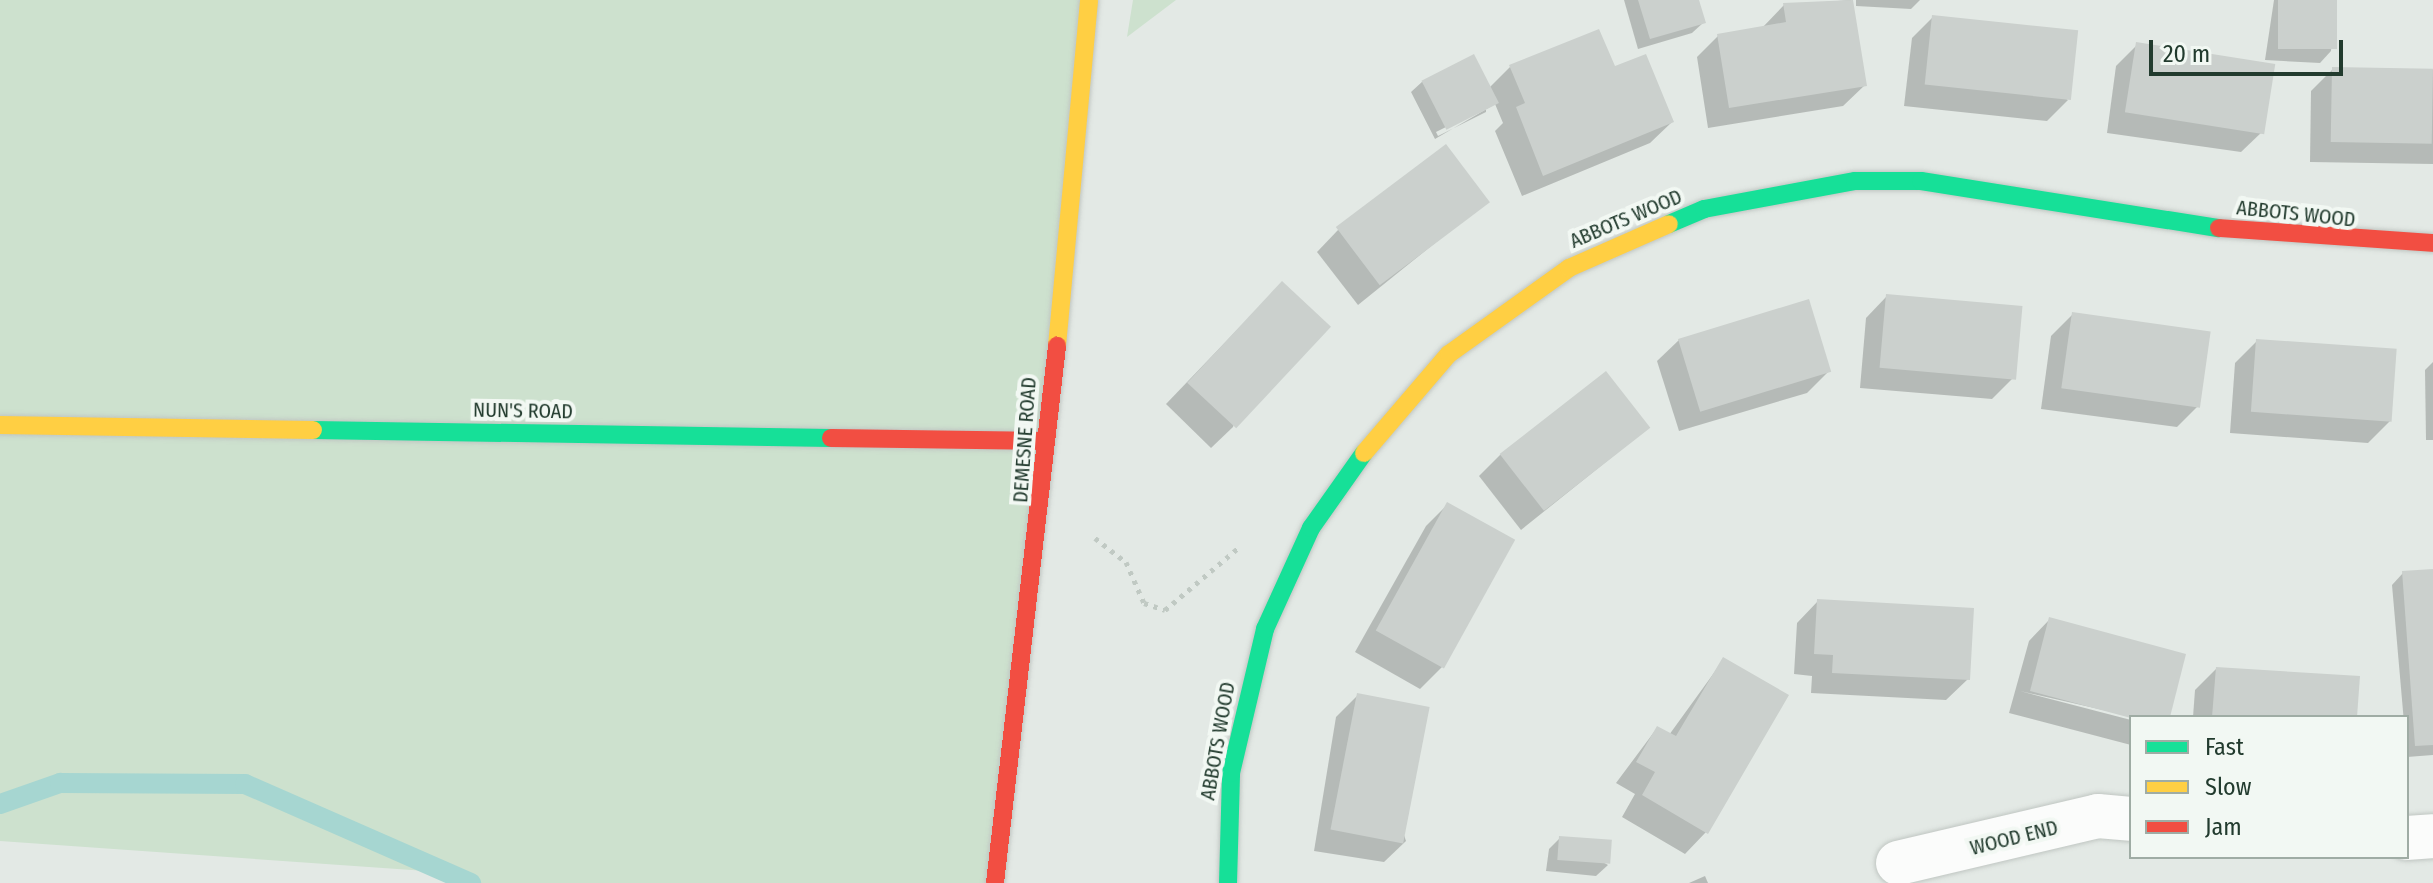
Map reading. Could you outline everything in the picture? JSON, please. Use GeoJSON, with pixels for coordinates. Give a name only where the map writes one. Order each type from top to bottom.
{"type":"FeatureCollection","features":[{"type":"Feature","properties":{"kind":"street","name":"DEMESNE ROAD"},"geometry":{"type":"LineString","coordinates":[[995,883],[1040,526],[1089,0]]}},
{"type":"Feature","properties":{"kind":"street","name":"ABBOTS WOOD"},"geometry":{"type":"LineString","coordinates":[[1228,883],[1231,773],[1244,700],[1294,561],[1351,466],[1449,354],[1569,268],[1704,209],[1855,181],[1921,181],[2240,231],[2433,243]]}},
{"type":"Feature","properties":{"kind":"street","name":"NUN'S ROAD"},"geometry":{"type":"LineString","coordinates":[[0,425],[1046,441]]}},
{"type":"Feature","properties":{"kind":"street","name":"WOOD END"},"geometry":{"type":"LineString","coordinates":[[1898,863],[2098,816],[2129,819]]}},
{"type":"Feature","properties":{"kind":"street"},"geometry":{"type":"LineString","coordinates":[[2409,838],[2433,836]]}},
{"type":"Feature","properties":{"kind":"path"},"geometry":{"type":"LineString","coordinates":[[1040,526],[1080,527],[1126,562],[1144,603],[1165,610],[1198,588],[1233,547],[1294,561]]}},
{"type":"Feature","properties":{"kind":"green space"},"geometry":{"type":"Polygon","coordinates":[[[0,0],[1089,0],[995,883],[474,883],[426,871],[0,841],[0,0]]]}},
{"type":"Feature","properties":{"kind":"green space"},"geometry":{"type":"Polygon","coordinates":[[[1133,0],[1176,0],[1127,37],[1133,0]]]}},
{"type":"Feature","properties":{"kind":"building"},"geometry":{"type":"Polygon","coordinates":[[[1638,0],[1699,0],[1706,23],[1650,39],[1638,0]]]}},
{"type":"Feature","properties":{"kind":"building"},"geometry":{"type":"Polygon","coordinates":[[[1853,0],[1867,86],[1729,108],[1717,34],[1786,22],[1783,3],[1853,0]]]}},
{"type":"Feature","properties":{"kind":"building"},"geometry":{"type":"Polygon","coordinates":[[[2278,0],[2337,0],[2337,49],[2278,49],[2278,0]]]}},
{"type":"Feature","properties":{"kind":"building"},"geometry":{"type":"Polygon","coordinates":[[[1932,15],[2078,30],[2071,100],[1925,85],[1932,15]]]}},
{"type":"Feature","properties":{"kind":"building"},"geometry":{"type":"Polygon","coordinates":[[[1599,29],[1615,66],[1646,54],[1674,122],[1543,176],[1516,107],[1525,103],[1509,65],[1599,29]]]}},
{"type":"Feature","properties":{"kind":"building"},"geometry":{"type":"Polygon","coordinates":[[[2136,42],[2275,64],[2264,134],[2125,112],[2136,42]]]}},
{"type":"Feature","properties":{"kind":"building"},"geometry":{"type":"Polygon","coordinates":[[[1474,54],[1499,103],[1446,130],[1421,81],[1474,54]]]}},
{"type":"Feature","properties":{"kind":"building"},"geometry":{"type":"Polygon","coordinates":[[[2332,67],[2433,69],[2432,144],[2331,142],[2332,67]]]}},
{"type":"Feature","properties":{"kind":"building"},"geometry":{"type":"Polygon","coordinates":[[[1446,144],[1490,202],[1380,285],[1336,227],[1446,144]]]}},
{"type":"Feature","properties":{"kind":"building"},"geometry":{"type":"Polygon","coordinates":[[[1282,281],[1331,327],[1236,428],[1187,383],[1282,281]]]}},
{"type":"Feature","properties":{"kind":"building"},"geometry":{"type":"Polygon","coordinates":[[[1886,294],[2022,306],[2016,380],[1880,368],[1886,294]]]}},
{"type":"Feature","properties":{"kind":"building"},"geometry":{"type":"Polygon","coordinates":[[[1809,299],[1831,372],[1700,412],[1678,339],[1809,299]]]}},
{"type":"Feature","properties":{"kind":"building"},"geometry":{"type":"Polygon","coordinates":[[[2072,312],[2211,331],[2200,408],[2061,388],[2072,312]]]}},
{"type":"Feature","properties":{"kind":"building"},"geometry":{"type":"Polygon","coordinates":[[[2256,339],[2397,349],[2392,422],[2251,412],[2256,339]]]}},
{"type":"Feature","properties":{"kind":"building"},"geometry":{"type":"Polygon","coordinates":[[[1606,371],[1650,428],[1544,511],[1500,454],[1606,371]]]}},
{"type":"Feature","properties":{"kind":"building"},"geometry":{"type":"Polygon","coordinates":[[[1447,502],[1515,540],[1444,668],[1376,631],[1447,502]]]}},
{"type":"Feature","properties":{"kind":"building"},"geometry":{"type":"Polygon","coordinates":[[[2433,569],[2433,745],[2415,746],[2402,571],[2433,569]]]}},
{"type":"Feature","properties":{"kind":"building"},"geometry":{"type":"Polygon","coordinates":[[[1817,599],[1974,608],[1970,680],[1832,673],[1833,655],[1814,654],[1817,599]]]}},
{"type":"Feature","properties":{"kind":"building"},"geometry":{"type":"Polygon","coordinates":[[[2049,617],[2186,654],[2171,715],[2129,715],[2129,717],[2030,691],[2049,617]]]}},
{"type":"Feature","properties":{"kind":"building"},"geometry":{"type":"Polygon","coordinates":[[[1723,657],[1789,695],[1708,834],[1642,795],[1655,772],[1636,762],[1657,726],[1676,736],[1723,657]]]}},
{"type":"Feature","properties":{"kind":"building"},"geometry":{"type":"Polygon","coordinates":[[[2216,667],[2360,676],[2357,715],[2212,715],[2216,667]]]}},
{"type":"Feature","properties":{"kind":"building"},"geometry":{"type":"Polygon","coordinates":[[[1357,693],[1430,707],[1403,844],[1330,829],[1357,693]]]}},
{"type":"Feature","properties":{"kind":"building"},"geometry":{"type":"Polygon","coordinates":[[[1559,836],[1612,840],[1610,864],[1557,860],[1559,836]]]}},
{"type":"Feature","properties":{"kind":"waterway"},"geometry":{"type":"LineString","coordinates":[[0,804],[60,783],[245,784],[471,883]]}},
{"type":"Feature","properties":{"kind":"traffic: fast"},"geometry":{"type":"LineString","coordinates":[[1669,224],[1704,209],[1855,181],[1921,181],[2219,228]]}},
{"type":"Feature","properties":{"kind":"traffic: fast"},"geometry":{"type":"LineString","coordinates":[[313,430],[831,438]]}},
{"type":"Feature","properties":{"kind":"traffic: fast"},"geometry":{"type":"LineString","coordinates":[[1228,883],[1231,773],[1265,629],[1311,528],[1364,453]]}},
{"type":"Feature","properties":{"kind":"traffic: slow"},"geometry":{"type":"LineString","coordinates":[[1057,346],[1089,0]]}},
{"type":"Feature","properties":{"kind":"traffic: slow"},"geometry":{"type":"LineString","coordinates":[[1364,453],[1449,354],[1569,268],[1669,224]]}},
{"type":"Feature","properties":{"kind":"traffic: slow"},"geometry":{"type":"LineString","coordinates":[[0,425],[313,430]]}},
{"type":"Feature","properties":{"kind":"traffic: jam"},"geometry":{"type":"LineString","coordinates":[[2219,228],[2433,243]]}},
{"type":"Feature","properties":{"kind":"traffic: jam"},"geometry":{"type":"LineString","coordinates":[[995,883],[1057,346]]}},
{"type":"Feature","properties":{"kind":"traffic: jam"},"geometry":{"type":"LineString","coordinates":[[831,438],[1046,441]]}}]}
